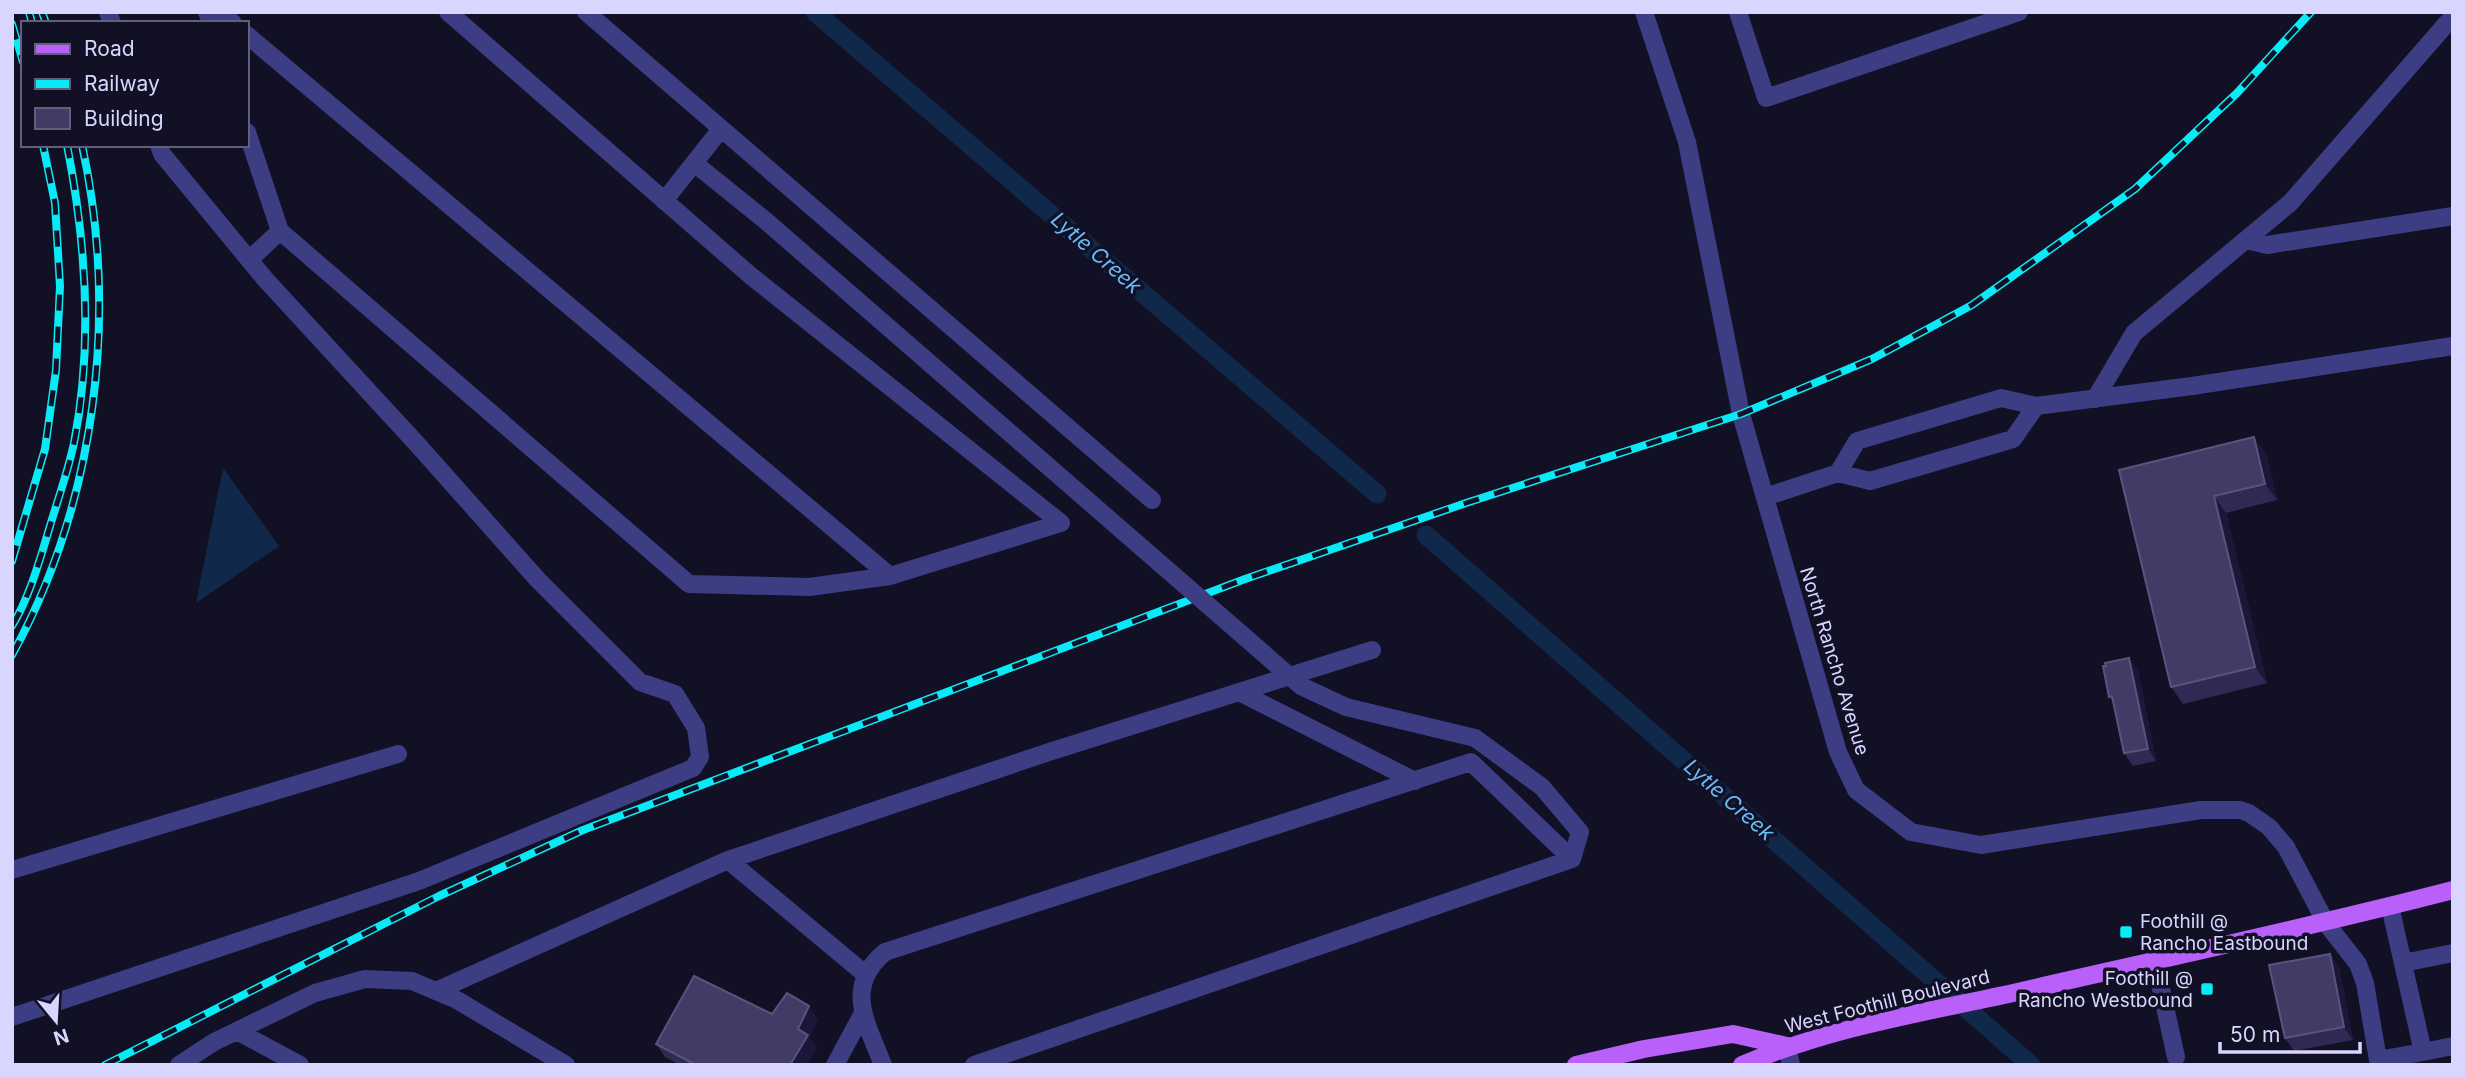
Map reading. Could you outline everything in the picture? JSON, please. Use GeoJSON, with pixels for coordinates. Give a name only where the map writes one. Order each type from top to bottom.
{"type":"FeatureCollection","features":[{"type":"Feature","properties":{"kind":"main road","name":"West Foothill Boulevard"},"geometry":{"type":"LineString","coordinates":[[1742,1065],[1787,1046],[1868,1024],[2326,923],[2453,890]]}},
{"type":"Feature","properties":{"kind":"main road"},"geometry":{"type":"LineString","coordinates":[[1576,1065],[1644,1049],[1732,1034],[1787,1046]]}},
{"type":"Feature","properties":{"kind":"street"},"geometry":{"type":"LineString","coordinates":[[248,135],[280,231],[690,584],[809,587],[890,576],[1061,523],[751,276],[448,12]]}},
{"type":"Feature","properties":{"kind":"street"},"geometry":{"type":"LineString","coordinates":[[586,12],[1152,500]]}},
{"type":"Feature","properties":{"kind":"street","name":"North Rancho Avenue"},"geometry":{"type":"LineString","coordinates":[[1644,12],[1687,142],[1741,414],[1842,762],[1856,790],[1911,832],[1981,845],[2201,810],[2240,810],[2249,813],[2269,827],[2286,847],[2326,923],[2362,972],[2378,1060],[2423,1052]]}},
{"type":"Feature","properties":{"kind":"street"},"geometry":{"type":"LineString","coordinates":[[1738,12],[1766,98],[2018,12]]}},
{"type":"Feature","properties":{"kind":"street"},"geometry":{"type":"LineString","coordinates":[[2095,399],[2134,333],[2290,203],[2453,19]]}},
{"type":"Feature","properties":{"kind":"street"},"geometry":{"type":"LineString","coordinates":[[248,36],[890,576]]}},
{"type":"Feature","properties":{"kind":"street"},"geometry":{"type":"LineString","coordinates":[[664,201],[721,129]]}},
{"type":"Feature","properties":{"kind":"street"},"geometry":{"type":"LineString","coordinates":[[12,1017],[419,881],[693,768],[700,757],[696,728],[674,694],[640,682],[538,580],[249,260],[162,154],[160,147]]}},
{"type":"Feature","properties":{"kind":"street"},"geometry":{"type":"LineString","coordinates":[[694,163],[766,221],[1301,686],[1346,707],[1475,738],[1542,787],[1580,832],[1572,859]]}},
{"type":"Feature","properties":{"kind":"street"},"geometry":{"type":"LineString","coordinates":[[2247,240],[2267,246],[2453,216]]}},
{"type":"Feature","properties":{"kind":"street"},"geometry":{"type":"LineString","coordinates":[[249,260],[280,231]]}},
{"type":"Feature","properties":{"kind":"street"},"geometry":{"type":"LineString","coordinates":[[1838,472],[1857,441],[2001,398],[2036,407],[2453,346]]}},
{"type":"Feature","properties":{"kind":"street"},"geometry":{"type":"LineString","coordinates":[[1765,497],[1838,472],[1870,481],[2013,439],[2036,407]]}},
{"type":"Feature","properties":{"kind":"street"},"geometry":{"type":"LineString","coordinates":[[436,991],[728,860],[1049,752],[1373,650]]}},
{"type":"Feature","properties":{"kind":"street"},"geometry":{"type":"LineString","coordinates":[[1241,693],[1415,781]]}},
{"type":"Feature","properties":{"kind":"street"},"geometry":{"type":"LineString","coordinates":[[12,870],[398,754]]}},
{"type":"Feature","properties":{"kind":"street"},"geometry":{"type":"LineString","coordinates":[[883,1065],[863,1013],[860,993],[864,974],[885,952],[1471,762],[1572,859]]}},
{"type":"Feature","properties":{"kind":"street"},"geometry":{"type":"LineString","coordinates":[[974,1065],[1572,859]]}},
{"type":"Feature","properties":{"kind":"street"},"geometry":{"type":"LineString","coordinates":[[728,860],[864,974]]}},
{"type":"Feature","properties":{"kind":"street"},"geometry":{"type":"LineString","coordinates":[[2390,906],[2423,1052],[2453,1046]]}},
{"type":"Feature","properties":{"kind":"street"},"geometry":{"type":"LineString","coordinates":[[2403,963],[2453,953]]}},
{"type":"Feature","properties":{"kind":"street"},"geometry":{"type":"LineString","coordinates":[[2155,961],[2176,1057]]}},
{"type":"Feature","properties":{"kind":"street"},"geometry":{"type":"LineString","coordinates":[[178,1065],[214,1042],[315,993],[365,979],[412,981],[436,991],[457,1000],[566,1065]]}},
{"type":"Feature","properties":{"kind":"street"},"geometry":{"type":"LineString","coordinates":[[835,1065],[863,1013]]}},
{"type":"Feature","properties":{"kind":"street"},"geometry":{"type":"LineString","coordinates":[[237,1031],[300,1065]]}},
{"type":"Feature","properties":{"kind":"street"},"geometry":{"type":"LineString","coordinates":[[1787,1046],[1791,1065]]}},
{"type":"Feature","properties":{"kind":"water"},"geometry":{"type":"Polygon","coordinates":[[[223,468],[279,546],[196,603],[223,468]]]}},
{"type":"Feature","properties":{"kind":"building"},"geometry":{"type":"Polygon","coordinates":[[[2254,437],[2265,484],[2214,496],[2255,667],[2171,687],[2119,470],[2254,437]]]}},
{"type":"Feature","properties":{"kind":"building"},"geometry":{"type":"Polygon","coordinates":[[[2129,658],[2148,749],[2124,753],[2103,666],[2106,666],[2105,663],[2129,658]]]}},
{"type":"Feature","properties":{"kind":"building"},"geometry":{"type":"Polygon","coordinates":[[[2330,954],[2344,1027],[2285,1038],[2269,965],[2330,954]]]}},
{"type":"Feature","properties":{"kind":"building"},"geometry":{"type":"Polygon","coordinates":[[[694,976],[772,1014],[787,993],[809,1006],[798,1029],[808,1035],[790,1065],[696,1065],[656,1044],[694,976]]]}},
{"type":"Feature","properties":{"kind":"waterway","name":"Lytle Creek"},"geometry":{"type":"LineString","coordinates":[[815,12],[1377,494]]}},
{"type":"Feature","properties":{"kind":"waterway","name":"Lytle Creek"},"geometry":{"type":"LineString","coordinates":[[1426,535],[2031,1065]]}},
{"type":"Feature","properties":{"kind":"railway"},"geometry":{"type":"LineString","coordinates":[[29,12],[31,21]]}},
{"type":"Feature","properties":{"kind":"railway"},"geometry":{"type":"LineString","coordinates":[[42,12],[45,21]]}},
{"type":"Feature","properties":{"kind":"railway"},"geometry":{"type":"LineString","coordinates":[[105,1065],[439,896],[583,830],[1245,579],[1466,503],[1741,414],[1872,359],[1972,305],[2135,189],[2237,93],[2311,12]]}},
{"type":"Feature","properties":{"kind":"railway"},"geometry":{"type":"LineString","coordinates":[[12,24],[21,55]]}},
{"type":"Feature","properties":{"kind":"railway"},"geometry":{"type":"LineString","coordinates":[[12,561],[45,449],[56,370],[60,286],[55,203],[43,147]]}},
{"type":"Feature","properties":{"kind":"railway"},"geometry":{"type":"LineString","coordinates":[[12,626],[29,590],[66,474],[80,406],[84,369],[85,294],[79,219],[67,147]]}},
{"type":"Feature","properties":{"kind":"railway"},"geometry":{"type":"LineString","coordinates":[[12,655],[41,596],[64,535],[81,471],[92,406],[98,341],[98,275],[93,209],[82,147]]}},
{"type":"Feature","properties":{"kind":"place","name":"Foothill @ Rancho Eastbound"},"geometry":{"type":"Point","coordinates":[2126,932]}},
{"type":"Feature","properties":{"kind":"place","name":"Foothill @ Rancho Westbound"},"geometry":{"type":"Point","coordinates":[2207,989]}}]}
